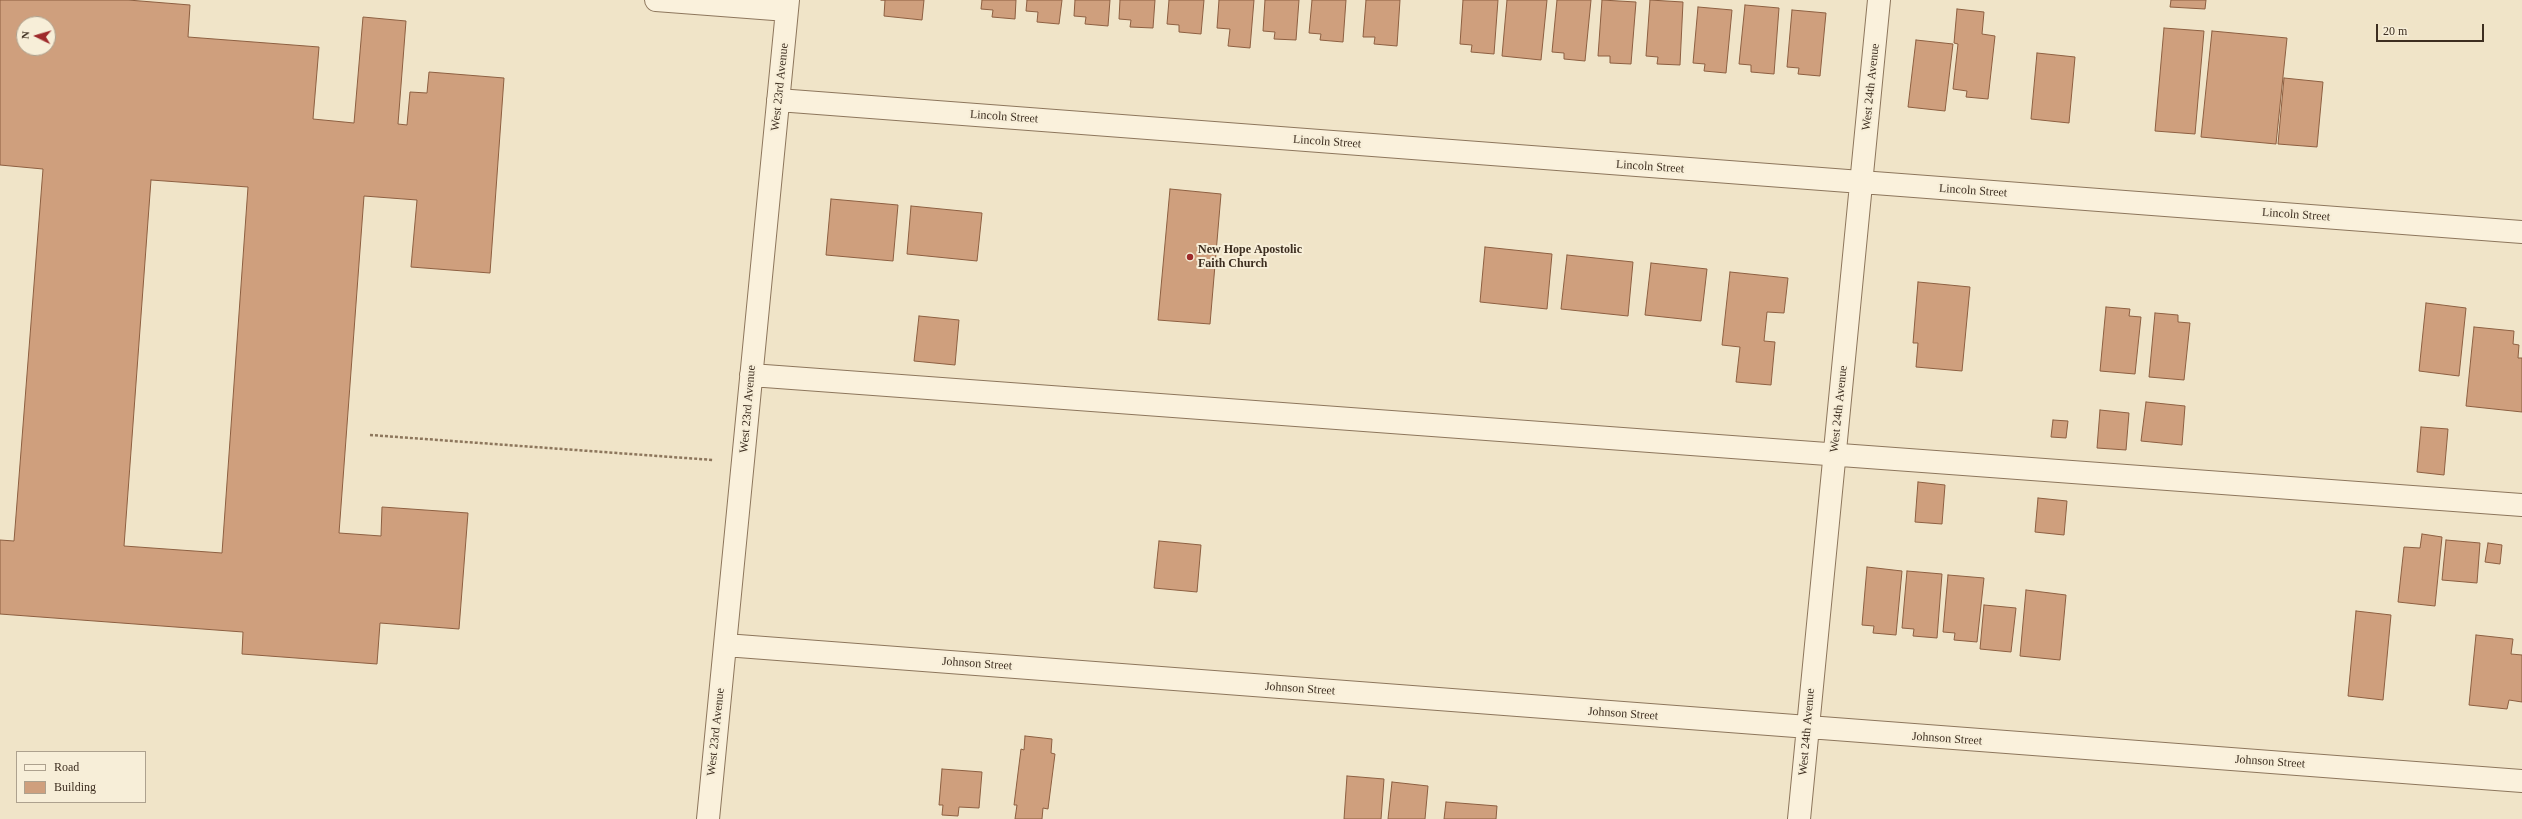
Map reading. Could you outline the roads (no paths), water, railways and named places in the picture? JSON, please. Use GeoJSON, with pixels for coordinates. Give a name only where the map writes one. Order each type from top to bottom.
{"type":"FeatureCollection","features":[{"type":"Feature","properties":{"kind":"street"},"geometry":{"type":"LineString","coordinates":[[656,0],[788,5]]}},
{"type":"Feature","properties":{"kind":"street","name":"West 24th Avenue"},"geometry":{"type":"LineString","coordinates":[[1799,819],[1879,0]]}},
{"type":"Feature","properties":{"kind":"street","name":"West 23rd Avenue"},"geometry":{"type":"LineString","coordinates":[[708,819],[788,5]]}},
{"type":"Feature","properties":{"kind":"street","name":"Lincoln Street"},"geometry":{"type":"LineString","coordinates":[[778,100],[2522,232]]}},
{"type":"Feature","properties":{"kind":"street"},"geometry":{"type":"LineString","coordinates":[[751,375],[2522,505]]}},
{"type":"Feature","properties":{"kind":"street","name":"Johnson Street"},"geometry":{"type":"LineString","coordinates":[[725,645],[2522,781]]}},
{"type":"Feature","properties":{"kind":"place","name":"New Hope Apostolic Faith Church"},"geometry":{"type":"Point","coordinates":[1190,257]}}]}
